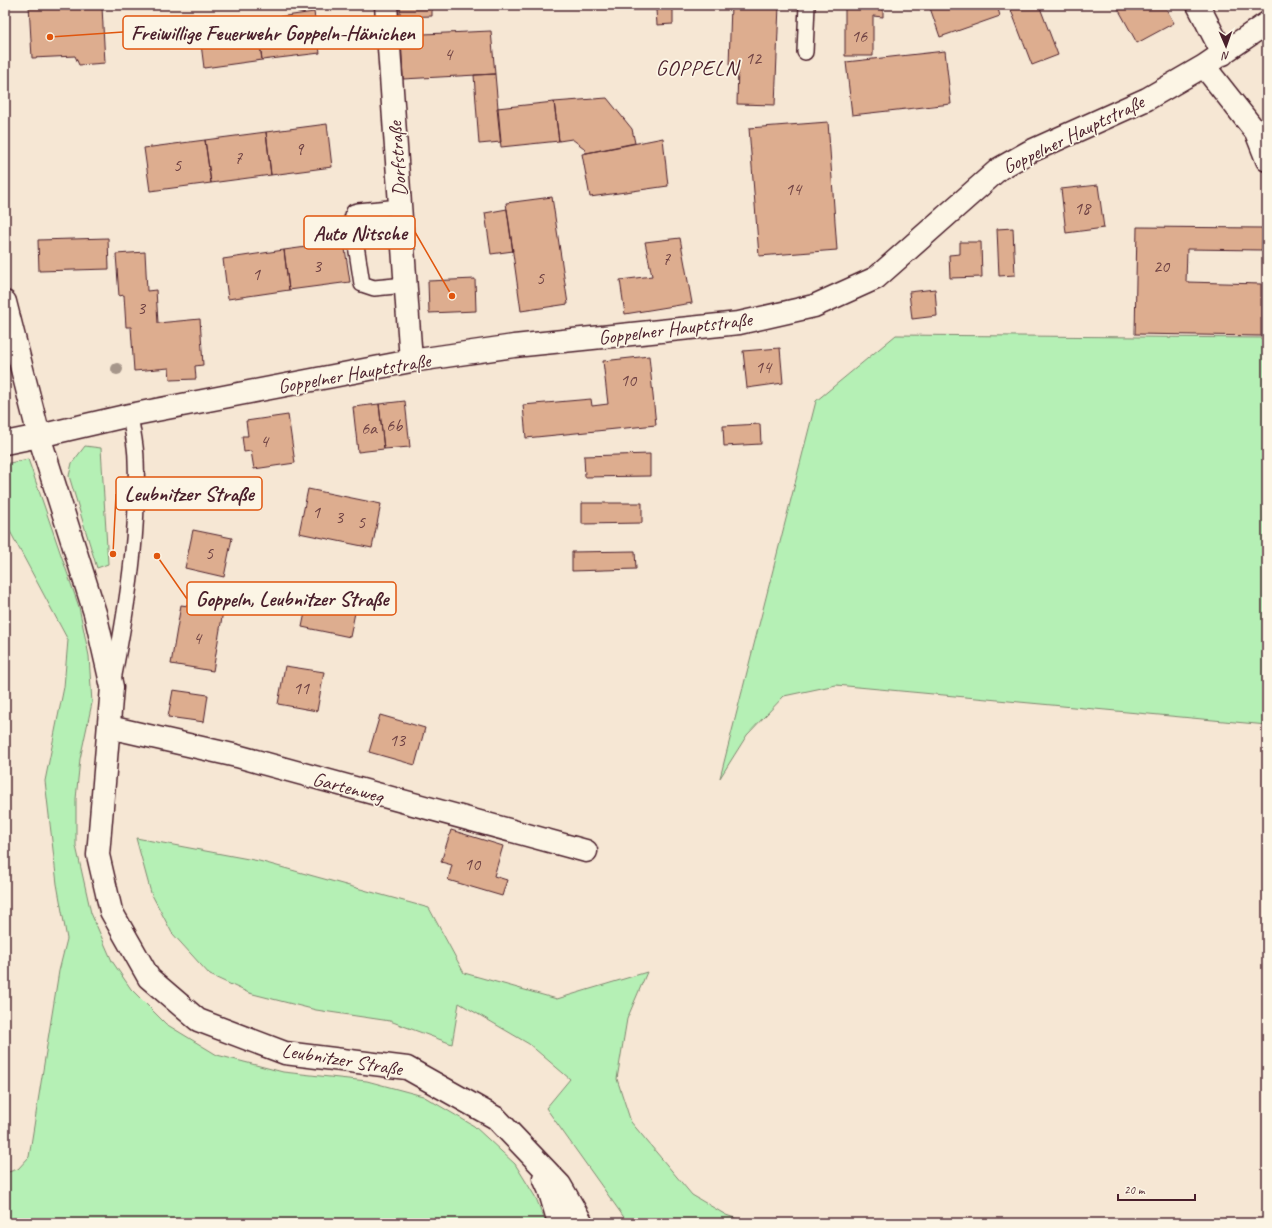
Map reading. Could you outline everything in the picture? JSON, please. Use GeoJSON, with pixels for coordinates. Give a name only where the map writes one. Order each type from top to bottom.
{"type":"FeatureCollection","features":[{"type":"Feature","properties":{"kind":"street"},"geometry":{"type":"LineString","coordinates":[[1198,5],[1223,54]]}},
{"type":"Feature","properties":{"kind":"street","name":"Dorfstraße"},"geometry":{"type":"LineString","coordinates":[[386,9],[411,361]]}},
{"type":"Feature","properties":{"kind":"street","name":"Goppelner Hauptstraße"},"geometry":{"type":"LineString","coordinates":[[5,443],[130,415],[411,361],[514,346],[739,323],[814,306],[876,278],[999,169],[1029,152],[1148,99],[1223,54],[1267,23]]}},
{"type":"Feature","properties":{"kind":"street"},"geometry":{"type":"LineString","coordinates":[[1204,66],[1256,132],[1267,160]]}},
{"type":"Feature","properties":{"kind":"street"},"geometry":{"type":"LineString","coordinates":[[5,302],[38,436],[95,613],[112,687]]}},
{"type":"Feature","properties":{"kind":"street","name":"Leubnitzer Straße"},"geometry":{"type":"LineString","coordinates":[[112,687],[98,855],[110,911],[149,978],[198,1020],[284,1053],[407,1068],[496,1118],[560,1185],[582,1223]]}},
{"type":"Feature","properties":{"kind":"street","name":"Gartenweg"},"geometry":{"type":"LineString","coordinates":[[109,727],[237,756],[586,851]]}},
{"type":"Feature","properties":{"kind":"street"},"geometry":{"type":"LineString","coordinates":[[530,1152],[549,1189],[560,1223]]}},
{"type":"Feature","properties":{"kind":"lane"},"geometry":{"type":"LineString","coordinates":[[805,52],[807,5]]}},
{"type":"Feature","properties":{"kind":"lane"},"geometry":{"type":"LineString","coordinates":[[400,207],[358,211],[354,212],[352,218],[362,284],[374,288],[406,285]]}},
{"type":"Feature","properties":{"kind":"lane","name":"Leubnitzer Straße"},"geometry":{"type":"LineString","coordinates":[[112,687],[129,592],[134,553],[136,459],[130,415]]}},
{"type":"Feature","properties":{"kind":"green space"},"geometry":{"type":"Polygon","coordinates":[[[896,335],[1266,338],[1267,725],[836,685],[784,696],[747,735],[720,778],[816,401],[896,335]]]}},
{"type":"Feature","properties":{"kind":"green space"},"geometry":{"type":"Polygon","coordinates":[[[85,446],[101,448],[108,564],[97,568],[69,476],[72,463],[85,446]]]}},
{"type":"Feature","properties":{"kind":"green space"},"geometry":{"type":"Polygon","coordinates":[[[28,459],[79,607],[89,656],[92,703],[80,759],[76,799],[76,846],[91,913],[112,961],[131,989],[166,1024],[217,1055],[283,1072],[367,1081],[423,1096],[474,1126],[515,1164],[536,1198],[546,1223],[5,1223],[5,1173],[18,1169],[29,1157],[59,971],[67,939],[57,884],[45,781],[64,687],[68,640],[5,522],[5,464],[28,459]]]}},
{"type":"Feature","properties":{"kind":"green space"},"geometry":{"type":"Polygon","coordinates":[[[136,838],[259,861],[429,908],[464,973],[557,999],[647,972],[627,1019],[617,1079],[631,1122],[692,1195],[726,1215],[749,1223],[628,1223],[546,1108],[570,1079],[529,1044],[459,1003],[452,1044],[390,1021],[316,1010],[249,993],[210,975],[172,933],[151,893],[136,838]]]}},
{"type":"Feature","properties":{"kind":"building"},"geometry":{"type":"Polygon","coordinates":[[[29,5],[102,7],[105,63],[79,65],[75,56],[32,58],[29,5]]]}},
{"type":"Feature","properties":{"kind":"building"},"geometry":{"type":"Polygon","coordinates":[[[400,5],[432,5],[432,16],[400,17],[400,5]]]}},
{"type":"Feature","properties":{"kind":"building"},"geometry":{"type":"Polygon","coordinates":[[[630,5],[673,5],[673,24],[657,25],[656,10],[630,10],[630,5]]]}},
{"type":"Feature","properties":{"kind":"building"},"geometry":{"type":"Polygon","coordinates":[[[731,5],[779,5],[775,105],[737,104],[738,66],[729,65],[731,5]]]}},
{"type":"Feature","properties":{"kind":"building"},"geometry":{"type":"Polygon","coordinates":[[[845,5],[883,5],[883,17],[873,16],[873,56],[845,56],[845,5]]]}},
{"type":"Feature","properties":{"kind":"building"},"geometry":{"type":"Polygon","coordinates":[[[929,5],[997,5],[1000,16],[940,37],[929,5]]]}},
{"type":"Feature","properties":{"kind":"building"},"geometry":{"type":"Polygon","coordinates":[[[1009,5],[1039,5],[1058,55],[1032,65],[1009,5]]]}},
{"type":"Feature","properties":{"kind":"building"},"geometry":{"type":"Polygon","coordinates":[[[1116,5],[1164,5],[1174,23],[1137,43],[1116,5]]]}},
{"type":"Feature","properties":{"kind":"building"},"geometry":{"type":"Polygon","coordinates":[[[314,12],[320,53],[262,60],[257,20],[314,12]]]}},
{"type":"Feature","properties":{"kind":"building"},"geometry":{"type":"Polygon","coordinates":[[[257,20],[262,60],[204,68],[199,28],[257,20]]]}},
{"type":"Feature","properties":{"kind":"building"},"geometry":{"type":"Polygon","coordinates":[[[491,31],[495,74],[403,79],[401,35],[491,31]]]}},
{"type":"Feature","properties":{"kind":"building"},"geometry":{"type":"Polygon","coordinates":[[[945,51],[951,104],[852,115],[846,62],[945,51]]]}},
{"type":"Feature","properties":{"kind":"building"},"geometry":{"type":"Polygon","coordinates":[[[495,74],[501,142],[479,144],[474,75],[495,74]]]}},
{"type":"Feature","properties":{"kind":"building"},"geometry":{"type":"Polygon","coordinates":[[[607,98],[632,129],[635,143],[586,153],[584,148],[572,139],[559,141],[554,102],[607,98]]]}},
{"type":"Feature","properties":{"kind":"building"},"geometry":{"type":"Polygon","coordinates":[[[554,102],[559,141],[501,147],[497,108],[554,102]]]}},
{"type":"Feature","properties":{"kind":"building"},"geometry":{"type":"Polygon","coordinates":[[[828,122],[837,250],[759,256],[749,128],[828,122]]]}},
{"type":"Feature","properties":{"kind":"building"},"geometry":{"type":"Polygon","coordinates":[[[327,124],[332,167],[271,175],[266,132],[327,124]]]}},
{"type":"Feature","properties":{"kind":"building"},"geometry":{"type":"Polygon","coordinates":[[[266,132],[271,175],[211,183],[205,140],[266,132]]]}},
{"type":"Feature","properties":{"kind":"building"},"geometry":{"type":"Polygon","coordinates":[[[663,138],[668,186],[590,197],[582,154],[663,138]]]}},
{"type":"Feature","properties":{"kind":"building"},"geometry":{"type":"Polygon","coordinates":[[[205,140],[211,183],[150,191],[144,148],[205,140]]]}},
{"type":"Feature","properties":{"kind":"building"},"geometry":{"type":"Polygon","coordinates":[[[1098,185],[1104,228],[1066,233],[1061,189],[1098,185]]]}},
{"type":"Feature","properties":{"kind":"building"},"geometry":{"type":"Polygon","coordinates":[[[552,197],[568,304],[521,311],[506,203],[552,197]]]}},
{"type":"Feature","properties":{"kind":"building"},"geometry":{"type":"Polygon","coordinates":[[[507,209],[513,251],[491,254],[485,213],[507,209]]]}},
{"type":"Feature","properties":{"kind":"building"},"geometry":{"type":"Polygon","coordinates":[[[1137,227],[1263,228],[1262,250],[1187,249],[1186,282],[1261,284],[1261,336],[1135,334],[1137,227]]]}},
{"type":"Feature","properties":{"kind":"building"},"geometry":{"type":"Polygon","coordinates":[[[1013,228],[1015,275],[999,276],[997,229],[1013,228]]]}},
{"type":"Feature","properties":{"kind":"building"},"geometry":{"type":"Polygon","coordinates":[[[108,238],[109,269],[39,271],[38,240],[108,238]]]}},
{"type":"Feature","properties":{"kind":"building"},"geometry":{"type":"Polygon","coordinates":[[[680,238],[692,303],[625,314],[620,280],[652,276],[645,242],[680,238]]]}},
{"type":"Feature","properties":{"kind":"building"},"geometry":{"type":"Polygon","coordinates":[[[344,242],[350,282],[289,290],[284,250],[344,242]]]}},
{"type":"Feature","properties":{"kind":"building"},"geometry":{"type":"Polygon","coordinates":[[[960,242],[981,242],[982,277],[950,278],[949,255],[960,254],[960,242]]]}},
{"type":"Feature","properties":{"kind":"building"},"geometry":{"type":"Polygon","coordinates":[[[284,250],[289,290],[228,299],[223,259],[284,250]]]}},
{"type":"Feature","properties":{"kind":"building"},"geometry":{"type":"Polygon","coordinates":[[[145,252],[147,291],[156,290],[158,323],[200,319],[203,365],[195,366],[196,379],[170,380],[169,368],[134,371],[131,327],[126,327],[124,295],[119,296],[116,254],[145,252]]]}},
{"type":"Feature","properties":{"kind":"building"},"geometry":{"type":"Polygon","coordinates":[[[475,279],[476,311],[429,313],[428,281],[475,279]]]}},
{"type":"Feature","properties":{"kind":"building"},"geometry":{"type":"Polygon","coordinates":[[[935,289],[937,316],[912,319],[909,292],[935,289]]]}},
{"type":"Feature","properties":{"kind":"building"},"geometry":{"type":"Polygon","coordinates":[[[780,348],[783,383],[747,388],[743,351],[780,348]]]}},
{"type":"Feature","properties":{"kind":"building"},"geometry":{"type":"Polygon","coordinates":[[[649,356],[656,425],[526,438],[523,405],[591,399],[592,406],[608,404],[603,361],[649,356]]]}},
{"type":"Feature","properties":{"kind":"building"},"geometry":{"type":"Polygon","coordinates":[[[405,401],[410,447],[384,449],[379,404],[405,401]]]}},
{"type":"Feature","properties":{"kind":"building"},"geometry":{"type":"Polygon","coordinates":[[[379,404],[384,449],[358,452],[353,407],[379,404]]]}},
{"type":"Feature","properties":{"kind":"building"},"geometry":{"type":"Polygon","coordinates":[[[288,415],[295,463],[254,469],[251,451],[244,452],[242,436],[248,436],[246,421],[288,415]]]}},
{"type":"Feature","properties":{"kind":"building"},"geometry":{"type":"Polygon","coordinates":[[[760,424],[761,444],[724,446],[723,426],[760,424]]]}},
{"type":"Feature","properties":{"kind":"building"},"geometry":{"type":"Polygon","coordinates":[[[650,454],[650,476],[585,477],[584,456],[650,454]]]}},
{"type":"Feature","properties":{"kind":"building"},"geometry":{"type":"Polygon","coordinates":[[[308,489],[381,504],[372,548],[299,533],[308,489]]]}},
{"type":"Feature","properties":{"kind":"building"},"geometry":{"type":"Polygon","coordinates":[[[582,503],[642,503],[642,523],[582,524],[582,503]]]}},
{"type":"Feature","properties":{"kind":"building"},"geometry":{"type":"Polygon","coordinates":[[[193,530],[232,538],[224,577],[185,568],[193,530]]]}},
{"type":"Feature","properties":{"kind":"building"},"geometry":{"type":"Polygon","coordinates":[[[635,551],[636,569],[572,571],[572,552],[635,551]]]}},
{"type":"Feature","properties":{"kind":"building"},"geometry":{"type":"Polygon","coordinates":[[[311,584],[359,593],[350,637],[302,627],[311,584]]]}},
{"type":"Feature","properties":{"kind":"building"},"geometry":{"type":"Polygon","coordinates":[[[181,605],[223,611],[213,671],[171,664],[181,605]]]}},
{"type":"Feature","properties":{"kind":"building"},"geometry":{"type":"Polygon","coordinates":[[[285,666],[324,672],[317,711],[278,704],[285,666]]]}},
{"type":"Feature","properties":{"kind":"building"},"geometry":{"type":"Polygon","coordinates":[[[173,690],[208,695],[204,722],[168,717],[173,690]]]}},
{"type":"Feature","properties":{"kind":"building"},"geometry":{"type":"Polygon","coordinates":[[[380,715],[425,728],[415,765],[369,752],[380,715]]]}},
{"type":"Feature","properties":{"kind":"building"},"geometry":{"type":"Polygon","coordinates":[[[451,830],[503,846],[494,876],[507,880],[502,896],[448,880],[452,865],[441,862],[451,830]]]}},
{"type":"Feature","properties":{"kind":"place","name":"Freiwillige Feuerwehr Goppeln-Hänichen"},"geometry":{"type":"Point","coordinates":[50,37]}},
{"type":"Feature","properties":{"kind":"place","name":"Auto Nitsche"},"geometry":{"type":"Point","coordinates":[452,296]}},
{"type":"Feature","properties":{"kind":"place","name":"Leubnitzer Straße"},"geometry":{"type":"Point","coordinates":[113,554]}},
{"type":"Feature","properties":{"kind":"place","name":"Goppeln, Leubnitzer Straße"},"geometry":{"type":"Point","coordinates":[157,556]}},
{"type":"Feature","properties":{"kind":"district","name":"GOPPELN"},"geometry":{"type":"Point","coordinates":[697,67]}}]}
